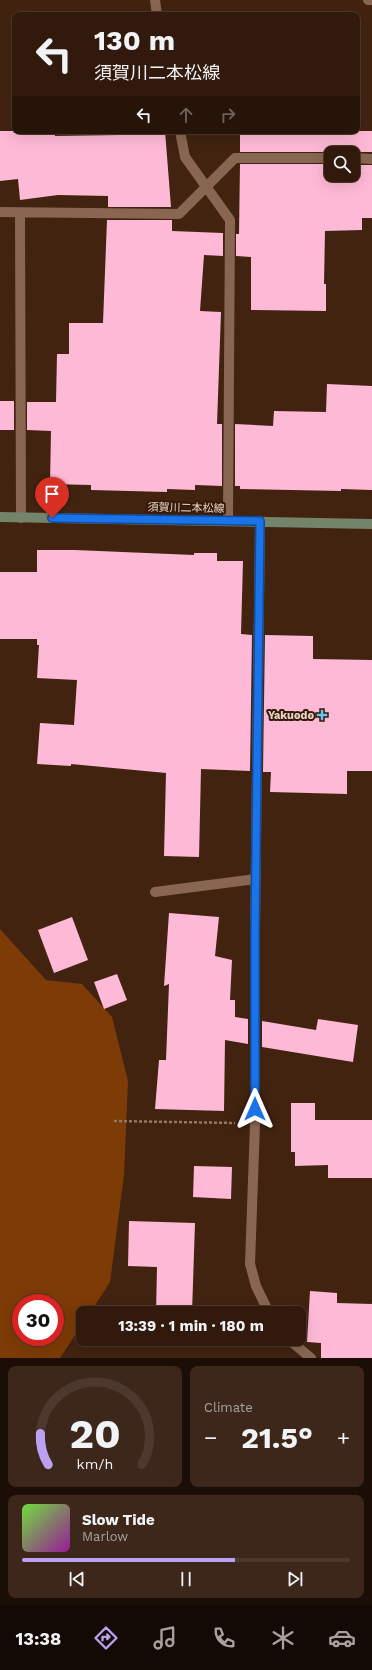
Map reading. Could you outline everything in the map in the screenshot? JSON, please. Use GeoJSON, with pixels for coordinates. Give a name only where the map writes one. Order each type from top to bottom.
{"type":"FeatureCollection","features":[{"type":"Feature","properties":{"kind":"main road","name":"須賀川二本松線"},"geometry":{"type":"LineString","coordinates":[[0,517],[372,524]]}},
{"type":"Feature","properties":{"kind":"street"},"geometry":{"type":"LineString","coordinates":[[155,0],[157,12]]}},
{"type":"Feature","properties":{"kind":"street"},"geometry":{"type":"LineString","coordinates":[[181,134],[185,157],[230,220],[228,521]]}},
{"type":"Feature","properties":{"kind":"street"},"geometry":{"type":"LineString","coordinates":[[0,212],[179,214],[235,158],[324,158]]}},
{"type":"Feature","properties":{"kind":"street"},"geometry":{"type":"LineString","coordinates":[[360,158],[372,159]]}},
{"type":"Feature","properties":{"kind":"street"},"geometry":{"type":"LineString","coordinates":[[20,213],[21,518]]}},
{"type":"Feature","properties":{"kind":"street"},"geometry":{"type":"LineString","coordinates":[[260,521],[255,1124],[250,1264],[256,1286],[266,1306]]}},
{"type":"Feature","properties":{"kind":"street"},"geometry":{"type":"LineString","coordinates":[[155,892],[256,880]]}},
{"type":"Feature","properties":{"kind":"street"},"geometry":{"type":"LineString","coordinates":[[296,1346],[311,1358]]}},
{"type":"Feature","properties":{"kind":"path"},"geometry":{"type":"LineString","coordinates":[[114,1122],[255,1124]]}},
{"type":"Feature","properties":{"kind":"shaded area"},"geometry":{"type":"Polygon","coordinates":[[[0,929],[46,980],[82,984],[112,1017],[128,1081],[124,1175],[110,1282],[95,1306],[76,1306],[76,1334],[60,1358],[0,1358],[0,929]]]}},
{"type":"Feature","properties":{"kind":"building"},"geometry":{"type":"Polygon","coordinates":[[[0,131],[12,131],[12,134],[55,134],[55,136],[165,134],[171,207],[108,207],[108,196],[58,195],[20,200],[18,179],[0,181],[0,131]]]}},
{"type":"Feature","properties":{"kind":"building"},"geometry":{"type":"Polygon","coordinates":[[[360,131],[372,131],[372,152],[360,152],[360,146],[324,146],[324,152],[240,152],[240,134],[360,134],[360,131]]]}},
{"type":"Feature","properties":{"kind":"building"},"geometry":{"type":"Polygon","coordinates":[[[240,164],[324,164],[324,182],[360,182],[360,165],[372,165],[372,218],[362,218],[362,230],[325,231],[324,284],[326,284],[326,311],[251,310],[251,257],[236,256],[236,234],[239,234],[240,164]]]}},
{"type":"Feature","properties":{"kind":"building"},"geometry":{"type":"Polygon","coordinates":[[[107,220],[172,220],[172,231],[223,233],[223,256],[204,255],[200,311],[221,312],[217,424],[222,424],[222,486],[195,485],[195,490],[167,489],[167,492],[91,490],[91,485],[50,484],[51,431],[27,430],[27,402],[56,402],[57,354],[69,354],[69,323],[103,323],[107,220]]]}},
{"type":"Feature","properties":{"kind":"building"},"geometry":{"type":"Polygon","coordinates":[[[327,384],[372,386],[372,490],[341,489],[341,491],[240,489],[240,486],[235,486],[235,424],[273,426],[274,411],[326,412],[327,384]]]}},
{"type":"Feature","properties":{"kind":"building"},"geometry":{"type":"Polygon","coordinates":[[[0,401],[14,401],[14,430],[0,430],[0,401]]]}},
{"type":"Feature","properties":{"kind":"building"},"geometry":{"type":"Polygon","coordinates":[[[37,550],[75,550],[194,555],[194,553],[217,553],[217,561],[243,561],[241,634],[252,635],[250,771],[201,769],[199,857],[164,856],[166,773],[71,764],[71,766],[37,764],[40,723],[74,725],[77,680],[37,678],[39,645],[37,645],[37,639],[0,639],[0,572],[37,572],[37,550]]]}},
{"type":"Feature","properties":{"kind":"building","name":"Yakuodo"},"geometry":{"type":"Polygon","coordinates":[[[265,635],[313,636],[313,659],[372,660],[372,771],[347,771],[347,794],[270,792],[271,772],[263,772],[265,635]]]}},
{"type":"Feature","properties":{"kind":"building"},"geometry":{"type":"Polygon","coordinates":[[[169,913],[219,917],[215,956],[232,960],[230,1000],[235,1000],[235,1017],[248,1019],[248,1044],[225,1040],[224,1111],[155,1109],[159,1060],[166,1060],[169,984],[164,986],[169,913]]]}},
{"type":"Feature","properties":{"kind":"building"},"geometry":{"type":"Polygon","coordinates":[[[72,917],[88,960],[54,973],[38,930],[72,917]]]}},
{"type":"Feature","properties":{"kind":"building"},"geometry":{"type":"Polygon","coordinates":[[[117,974],[127,1000],[104,1009],[94,982],[117,974]]]}},
{"type":"Feature","properties":{"kind":"building"},"geometry":{"type":"Polygon","coordinates":[[[318,1019],[358,1025],[353,1062],[262,1047],[262,1021],[316,1030],[318,1019]]]}},
{"type":"Feature","properties":{"kind":"building"},"geometry":{"type":"Polygon","coordinates":[[[291,1103],[315,1103],[315,1120],[372,1120],[372,1178],[328,1178],[328,1165],[295,1166],[295,1152],[291,1152],[291,1103]]]}},
{"type":"Feature","properties":{"kind":"building"},"geometry":{"type":"Polygon","coordinates":[[[194,1166],[232,1167],[231,1199],[193,1197],[194,1166]]]}},
{"type":"Feature","properties":{"kind":"building"},"geometry":{"type":"Polygon","coordinates":[[[129,1221],[195,1223],[192,1306],[156,1306],[157,1267],[128,1266],[129,1221]]]}},
{"type":"Feature","properties":{"kind":"building"},"geometry":{"type":"Polygon","coordinates":[[[310,1291],[337,1293],[337,1303],[372,1304],[372,1358],[321,1358],[321,1343],[307,1342],[310,1291]]]}},
{"type":"Feature","properties":{"kind":"place","name":"Yakuodo"},"geometry":{"type":"Point","coordinates":[322,715]}},
{"type":"Feature","properties":{"kind":"route"},"geometry":{"type":"LineString","coordinates":[[52,518],[260,521],[255,931],[255,1109]]}}]}
